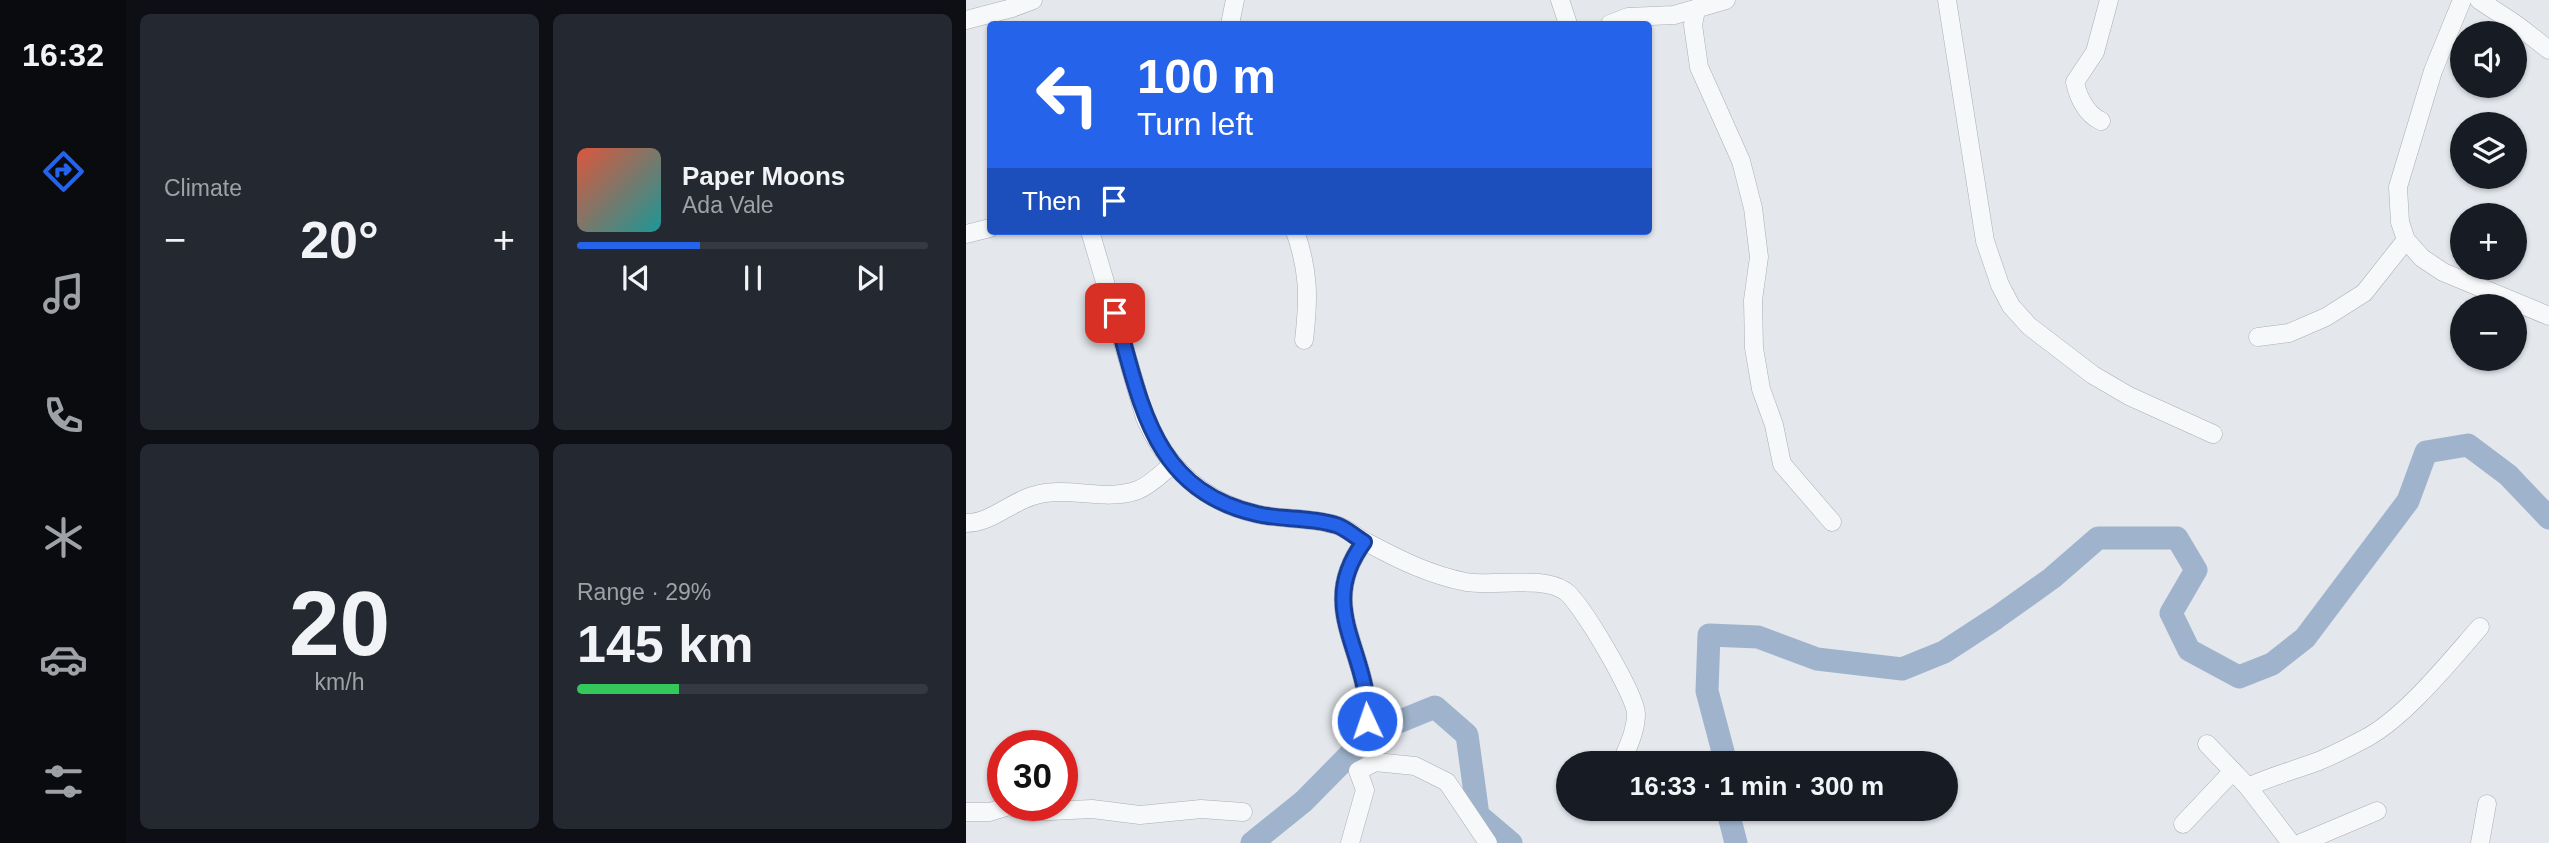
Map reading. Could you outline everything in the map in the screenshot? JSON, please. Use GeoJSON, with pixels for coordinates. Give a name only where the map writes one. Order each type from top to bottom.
{"type":"FeatureCollection","features":[{"type":"Feature","properties":{"kind":"street"},"geometry":{"type":"LineString","coordinates":[[966,20],[1033,0]]}},
{"type":"Feature","properties":{"kind":"street"},"geometry":{"type":"LineString","coordinates":[[1231,21],[1235,0]]}},
{"type":"Feature","properties":{"kind":"street"},"geometry":{"type":"LineString","coordinates":[[1560,0],[1567,21]]}},
{"type":"Feature","properties":{"kind":"street"},"geometry":{"type":"LineString","coordinates":[[1947,0],[1985,241],[2000,285],[2011,306],[2029,326],[2093,375],[2129,396],[2214,434]]}},
{"type":"Feature","properties":{"kind":"street"},"geometry":{"type":"LineString","coordinates":[[2101,121],[2091,116],[2077,93],[2075,82],[2095,52],[2109,0]]}},
{"type":"Feature","properties":{"kind":"street"},"geometry":{"type":"LineString","coordinates":[[2462,0],[2433,71],[2398,187],[2400,222],[2406,240],[2422,258],[2443,272],[2549,316]]}},
{"type":"Feature","properties":{"kind":"street"},"geometry":{"type":"LineString","coordinates":[[2479,0],[2518,25],[2549,50]]}},
{"type":"Feature","properties":{"kind":"street"},"geometry":{"type":"LineString","coordinates":[[1617,21],[1628,17],[1674,15],[1710,4]]}},
{"type":"Feature","properties":{"kind":"street"},"geometry":{"type":"LineString","coordinates":[[1710,4],[1693,25],[1699,67],[1741,161],[1753,208],[1759,257],[1753,300],[1754,348],[1761,389],[1774,425],[1782,464],[1832,523]]}},
{"type":"Feature","properties":{"kind":"street"},"geometry":{"type":"LineString","coordinates":[[966,234],[987,229]]}},
{"type":"Feature","properties":{"kind":"street"},"geometry":{"type":"LineString","coordinates":[[1091,235],[1145,418],[1157,443],[1191,484],[1224,503],[1257,514],[1337,525],[1364,542],[1432,574],[1470,582],[1548,585],[1566,592],[1587,616],[1630,693],[1637,711],[1626,751]]}},
{"type":"Feature","properties":{"kind":"street"},"geometry":{"type":"LineString","coordinates":[[1296,235],[1308,278],[1304,340]]}},
{"type":"Feature","properties":{"kind":"street"},"geometry":{"type":"LineString","coordinates":[[2258,337],[2289,333],[2314,323],[2364,293],[2406,240]]}},
{"type":"Feature","properties":{"kind":"street"},"geometry":{"type":"LineString","coordinates":[[966,523],[989,518],[1015,502],[1037,494],[1125,494],[1150,483],[1173,464]]}},
{"type":"Feature","properties":{"kind":"street"},"geometry":{"type":"LineString","coordinates":[[1364,542],[1352,558],[1342,600],[1350,640],[1367,695],[1367,721]]}},
{"type":"Feature","properties":{"kind":"street"},"geometry":{"type":"LineString","coordinates":[[2248,787],[2274,775],[2320,760],[2371,735],[2435,678],[2480,627]]}},
{"type":"Feature","properties":{"kind":"street"},"geometry":{"type":"LineString","coordinates":[[2207,744],[2248,787],[2291,843]]}},
{"type":"Feature","properties":{"kind":"street"},"geometry":{"type":"LineString","coordinates":[[1350,843],[1365,790],[1358,771],[1374,762],[1415,766],[1447,782],[1488,843]]}},
{"type":"Feature","properties":{"kind":"street"},"geometry":{"type":"LineString","coordinates":[[2183,824],[2233,771]]}},
{"type":"Feature","properties":{"kind":"street"},"geometry":{"type":"LineString","coordinates":[[2480,843],[2487,804]]}},
{"type":"Feature","properties":{"kind":"street"},"geometry":{"type":"LineString","coordinates":[[966,812],[990,812],[1009,806],[1029,812],[1092,808],[1140,815],[1201,809],[1243,812]]}},
{"type":"Feature","properties":{"kind":"street"},"geometry":{"type":"LineString","coordinates":[[2301,843],[2377,811]]}},
{"type":"Feature","properties":{"kind":"waterway"},"geometry":{"type":"LineString","coordinates":[[1723,751],[1707,691],[1709,635],[1758,637],[1817,659],[1902,669],[1944,652],[1996,618],[2052,578],[2098,538],[2177,538],[2196,570],[2171,613],[2189,650],[2239,677],[2272,664],[2305,638],[2408,501],[2426,452],[2468,445],[2508,475],[2549,518]]}},
{"type":"Feature","properties":{"kind":"waterway"},"geometry":{"type":"LineString","coordinates":[[1252,843],[1304,801],[1371,733],[1435,707],[1467,735],[1478,815],[1511,843]]}},
{"type":"Feature","properties":{"kind":"waterway"},"geometry":{"type":"LineString","coordinates":[[1730,821],[1736,843]]}},
{"type":"Feature","properties":{"kind":"route"},"geometry":{"type":"LineString","coordinates":[[1115,313],[1145,418],[1157,443],[1191,484],[1224,503],[1257,514],[1337,525],[1364,542],[1352,558],[1342,600],[1350,640],[1367,695],[1367,721]]}}]}
